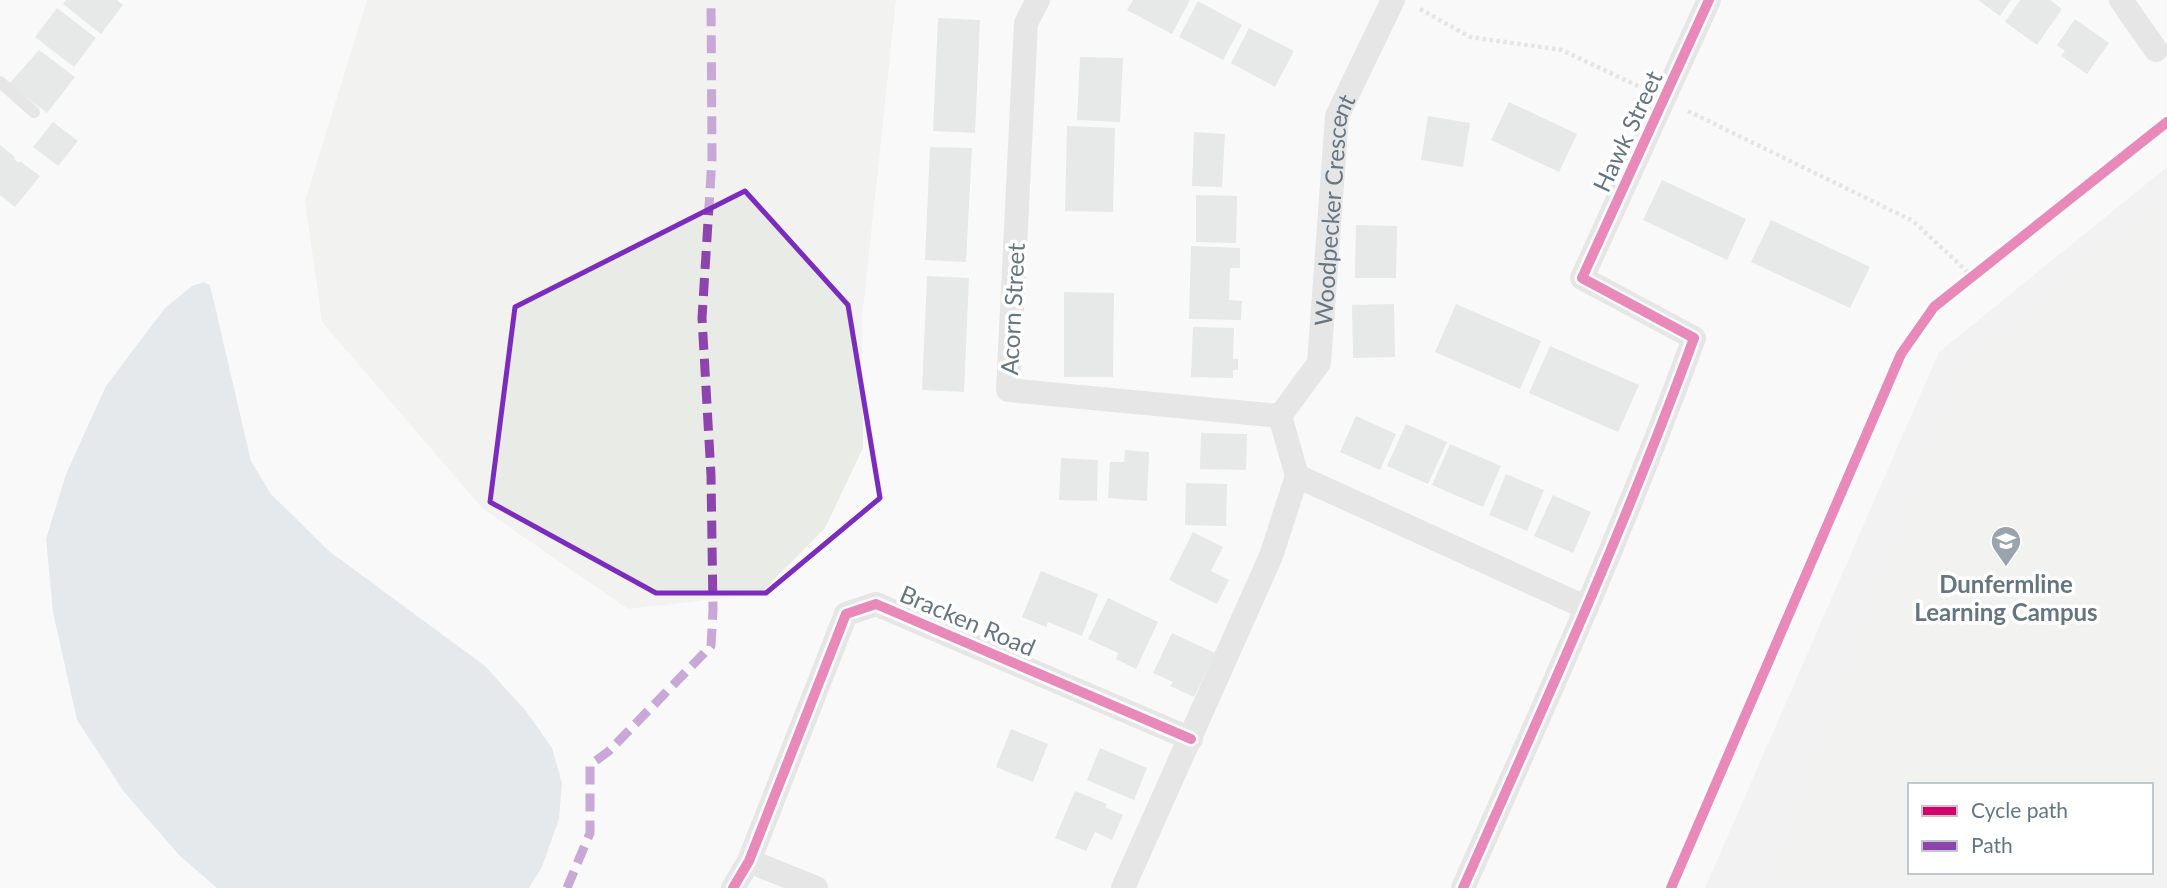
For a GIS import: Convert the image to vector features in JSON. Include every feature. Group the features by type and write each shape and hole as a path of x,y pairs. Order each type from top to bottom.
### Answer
{"street":[{"name":"Acorn Street","path":"1038,0 1026,23 1008,390 1280,416"},
{"name":"Hawk Street","path":"1587,608 1694,338 1582,278 1709,0"},
{"path":"2121,0 2156,50"},
{"name":"Woodpecker Crescent","path":"1280,416 1319,363 1337,116 1404,3"},
{"path":"1123,888 1271,556 1297,476 1280,416"},
{"path":"1297,476 1587,608 1464,888"},
{"name":"Bracken Road","path":"733,888 749,861 846,614 876,604 1191,739"},
{"path":"749,861 816,888"}],"lane":[{"path":"0,82 34,112"}],"path":[{"path":"1404,3 1470,37 1562,50 1913,221 1973,276"},
{"path":"1963,284 1984,268"}],"highlighted area":[{"path":"745,191 848,305 880,498 766,593 656,593 490,502 515,307"}],"shaded area":[{"path":"367,0 896,0 862,320 863,448 825,528 760,594 628,609 483,509 322,322 305,201"},
{"name":"Dunfermline Learning Campus","path":"2167,167 2167,888 1705,888 1939,352"},
{"name":"Dunfermline Learning Campus","path":"2167,196 2167,855 2145,888 1769,888 1962,369"},
{"path":"204,282 210,285 251,461 271,494 329,551 485,666 526,711 552,748 562,783 559,819 542,867 529,888 217,888 180,856 124,792 77,720 53,612 46,539 66,474 106,386 165,308 192,286"}],"building":[{"path":"66,0 117,0 123,5 101,34 63,4"},
{"path":"1133,0 1190,0 1172,34 1127,10"},
{"path":"1978,0 2011,0 2000,16"},
{"path":"2020,0 2050,0 2062,9 2037,45 2005,22"},
{"path":"1198,1 1242,25 1223,60 1179,37"},
{"path":"57,8 96,38 74,67 35,37"},
{"path":"938,18 980,20 975,133 933,131"},
{"path":"2075,19 2109,43 2087,74 2061,56 2065,51 2057,45"},
{"path":"1249,28 1294,51 1275,87 1231,63"},
{"path":"39,50 75,77 47,113 9,84"},
{"path":"1080,57 1123,58 1120,122 1077,120"},
{"path":"1509,102 1577,134 1559,172 1491,140"},
{"path":"1428,116 1470,123 1463,167 1421,160"},
{"path":"53,122 78,141 58,166 33,147"},
{"path":"1067,126 1115,128 1113,212 1065,211"},
{"path":"1194,132 1225,134 1222,187 1192,186"},
{"path":"0,145 19,163 20,161 40,176 15,207 0,195"},
{"path":"930,147 972,148 966,262 925,260"},
{"path":"1662,180 1746,219 1727,260 1643,220"},
{"path":"1196,195 1237,196 1236,243 1196,242"},
{"path":"1771,220 1870,267 1850,308 1751,262"},
{"path":"1356,225 1397,226 1396,278 1355,278"},
{"path":"1191,246 1240,248 1240,268 1230,268 1229,300 1242,301 1241,320 1189,319"},
{"path":"927,276 969,278 964,392 922,390"},
{"path":"1064,292 1114,293 1113,377 1064,377"},
{"path":"1394,304 1395,357 1353,358 1352,305"},
{"path":"1456,304 1541,341 1520,389 1435,352"},
{"path":"1193,327 1234,328 1233,359 1238,359 1238,370 1233,370 1233,378 1191,377"},
{"path":"1550,346 1639,385 1618,432 1529,393"},
{"path":"1356,416 1396,434 1380,470 1340,452"},
{"path":"1406,424 1447,442 1428,484 1387,466"},
{"path":"1201,433 1247,434 1246,470 1200,469"},
{"path":"1450,444 1501,466 1483,507 1432,485"},
{"path":"1125,450 1149,452 1147,501 1108,498 1110,462 1124,462"},
{"path":"1061,458 1098,460 1097,501 1059,500"},
{"path":"1506,474 1544,490 1527,531 1489,515"},
{"path":"1186,483 1227,484 1226,526 1185,525"},
{"path":"1553,495 1591,512 1573,553 1534,536"},
{"path":"1193,532 1223,547 1211,571 1229,580 1217,604 1169,580"},
{"path":"1041,571 1098,594 1082,636 1048,622 1046,627 1022,617"},
{"path":"1108,598 1158,622 1136,669 1116,659 1118,653 1088,639"},
{"path":"1172,633 1215,653 1194,697 1170,686 1173,682 1153,673"},
{"path":"1011,729 1048,744 1033,782 996,767"},
{"path":"1100,748 1147,768 1134,800 1087,780"},
{"path":"1075,791 1107,804 1105,807 1123,815 1112,840 1095,832 1086,851 1055,838"}],"marked path":[{"path":"567,888 590,833 590,765 609,751 711,646 711,475 702,318 712,158 711,0"}],"cycle path":[{"path":"1463,888 1612,546 1694,338 1582,278 1709,0"},
{"path":"1671,888 1901,354 1934,307 2167,122"},
{"path":"733,888 749,861 846,614 876,604 1191,739"}],"place":[{"name":"Dunfermline Learning Campus","path":"2006,568"}]}
